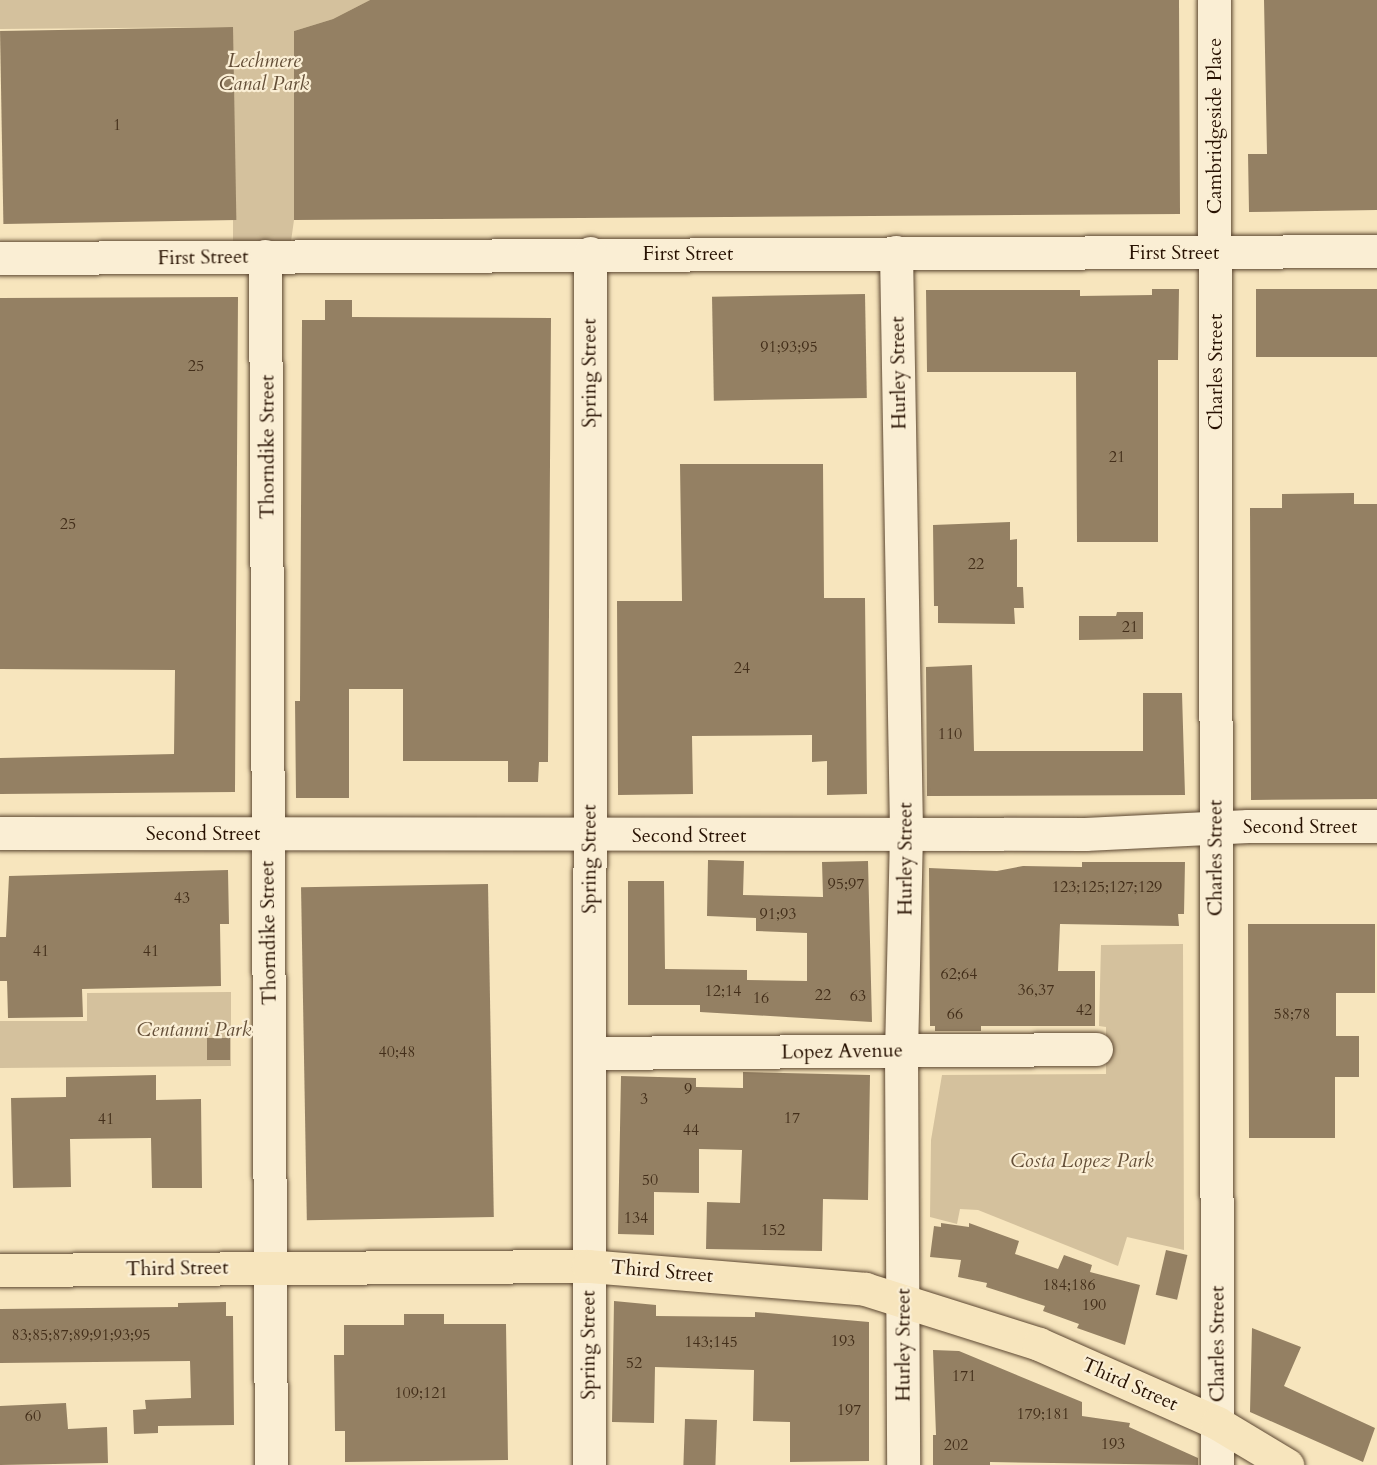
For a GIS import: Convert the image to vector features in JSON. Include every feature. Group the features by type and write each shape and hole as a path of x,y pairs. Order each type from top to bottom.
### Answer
{"main road":[{"name":"Third Street","path":"0,1270 588,1266 865,1289 1039,1344 1217,1423 1287,1465"}],"street":[{"name":"Cambridgeside Place","path":"1214,0 1214,251"},
{"name":"Charles Street","path":"1214,251 1217,1465"},
{"name":"First Street","path":"0,258 590,253 1377,251"},
{"name":"Hurley Street","path":"896,252 906,833 901,1050 903,1465"},
{"name":"Spring Street","path":"589,1465 590,253"},
{"name":"Thorndike Street","path":"265,256 271,1465"},
{"name":"Second Street","path":"0,833 589,836 1085,834 1215,827 1377,826"},
{"name":"Lopez Avenue","path":"589,1053 1096,1049"}],"green space":[{"name":"Lechmere Canal Park","path":"0,0 370,0 333,19 294,31 294,220 289,256 233,257 233,27 0,29"},
{"name":"Costa Lopez Park","path":"1183,944 1184,1250 1127,1237 1118,1266 978,1210 960,1209 957,1224 930,1217 931,1140 942,1075 1106,1074 1106,1027 1099,1026 1101,945"},
{"name":"Centanni Park","path":"231,992 231,1066 0,1068 0,1021 87,1021 87,993"}],"building":[{"path":"370,0 1179,0 1180,214 294,220 294,31 333,19"},
{"path":"1264,0 1377,0 1377,210 1249,212 1248,154 1267,154"},
{"path":"233,27 236,220 3,224 0,31"},
{"path":"1152,289 1179,289 1178,360 1158,360 1158,542 1077,542 1076,372 927,372 926,290 1080,290 1080,296 1152,295"},
{"path":"1256,289 1377,289 1377,357 1256,357"},
{"path":"865,294 867,398 714,401 712,297"},
{"path":"238,297 235,792 0,794 0,758 174,754 175,670 0,669 0,298"},
{"path":"325,300 352,300 352,317 551,318 548,762 539,762 538,782 508,782 508,761 403,761 403,689 349,689 349,798 296,798 295,701 300,701 302,320 325,320"},
{"path":"680,464 823,464 824,598 865,598 867,794 827,795 827,761 812,762 812,735 692,736 693,794 618,795 617,601 682,601"},
{"path":"1354,493 1354,504 1377,504 1377,799 1251,800 1250,508 1282,508 1282,494"},
{"path":"1010,522 1010,540 1017,539 1017,587 1023,587 1024,608 1014,608 1015,624 938,623 938,606 934,606 933,525"},
{"path":"1117,612 1143,612 1143,639 1079,640 1079,616 1116,616"},
{"path":"972,665 974,751 1143,751 1143,693 1182,693 1185,795 927,796 926,667"},
{"path":"708,860 744,861 743,895 823,897 822,862 868,861 872,1022 700,1012 700,1005 628,1005 628,881 664,881 665,969 747,970 747,980 807,981 807,933 756,931 756,918 707,916"},
{"path":"1082,862 1185,862 1184,914 1178,914 1179,926 1060,924 1058,971 1095,971 1095,1026 981,1026 981,1031 935,1031 935,1026 930,1026 929,868 997,871 1023,866 1082,867"},
{"path":"228,870 229,924 220,924 221,986 82,989 83,1017 8,1018 7,981 0,981 0,937 6,937 9,876"},
{"path":"488,884 494,1217 307,1220 301,887"},
{"path":"1248,924 1375,924 1375,993 1336,993 1336,1036 1359,1036 1359,1077 1335,1077 1335,1138 1249,1138"},
{"path":"207,1038 230,1038 230,1060 207,1060"},
{"path":"743,1072 870,1075 868,1200 823,1199 822,1251 706,1249 707,1202 740,1203 742,1150 699,1149 699,1193 654,1192 654,1235 618,1234 621,1076 696,1078 696,1087 743,1088"},
{"path":"156,1075 156,1100 201,1099 202,1188 152,1188 151,1138 70,1139 71,1187 13,1188 11,1098 66,1097 66,1077"},
{"path":"941,1223 969,1227 969,1223 1019,1241 1015,1254 1058,1269 1064,1255 1092,1265 1090,1272 1140,1285 1125,1345 1077,1328 1079,1324 1043,1311 1045,1306 986,1287 987,1283 958,1277 961,1260 930,1257 934,1226 941,1227"},
{"path":"1166,1250 1187,1255 1177,1300 1156,1295"},
{"path":"614,1301 656,1305 656,1316 755,1317 755,1312 869,1322 869,1461 790,1462 790,1422 753,1421 754,1370 655,1367 654,1423 612,1422"},
{"path":"226,1302 226,1316 233,1316 234,1425 158,1426 158,1433 134,1434 133,1410 146,1409 145,1400 191,1398 190,1361 0,1363 0,1309 178,1307 178,1303"},
{"path":"404,1314 444,1314 444,1324 506,1324 508,1460 345,1462 345,1431 335,1431 334,1355 344,1355 344,1325 404,1325"},
{"path":"1252,1328 1301,1347 1284,1386 1375,1428 1363,1462 1250,1412"},
{"path":"933,1350 959,1351 1082,1402 1082,1416 1130,1423 1129,1427 1198,1458 1198,1465 990,1462 990,1465 933,1465 933,1435 936,1435"},
{"path":"66,1403 68,1429 107,1427 108,1463 0,1465 0,1406"},
{"path":"685,1419 717,1420 715,1465 683,1465"}]}
